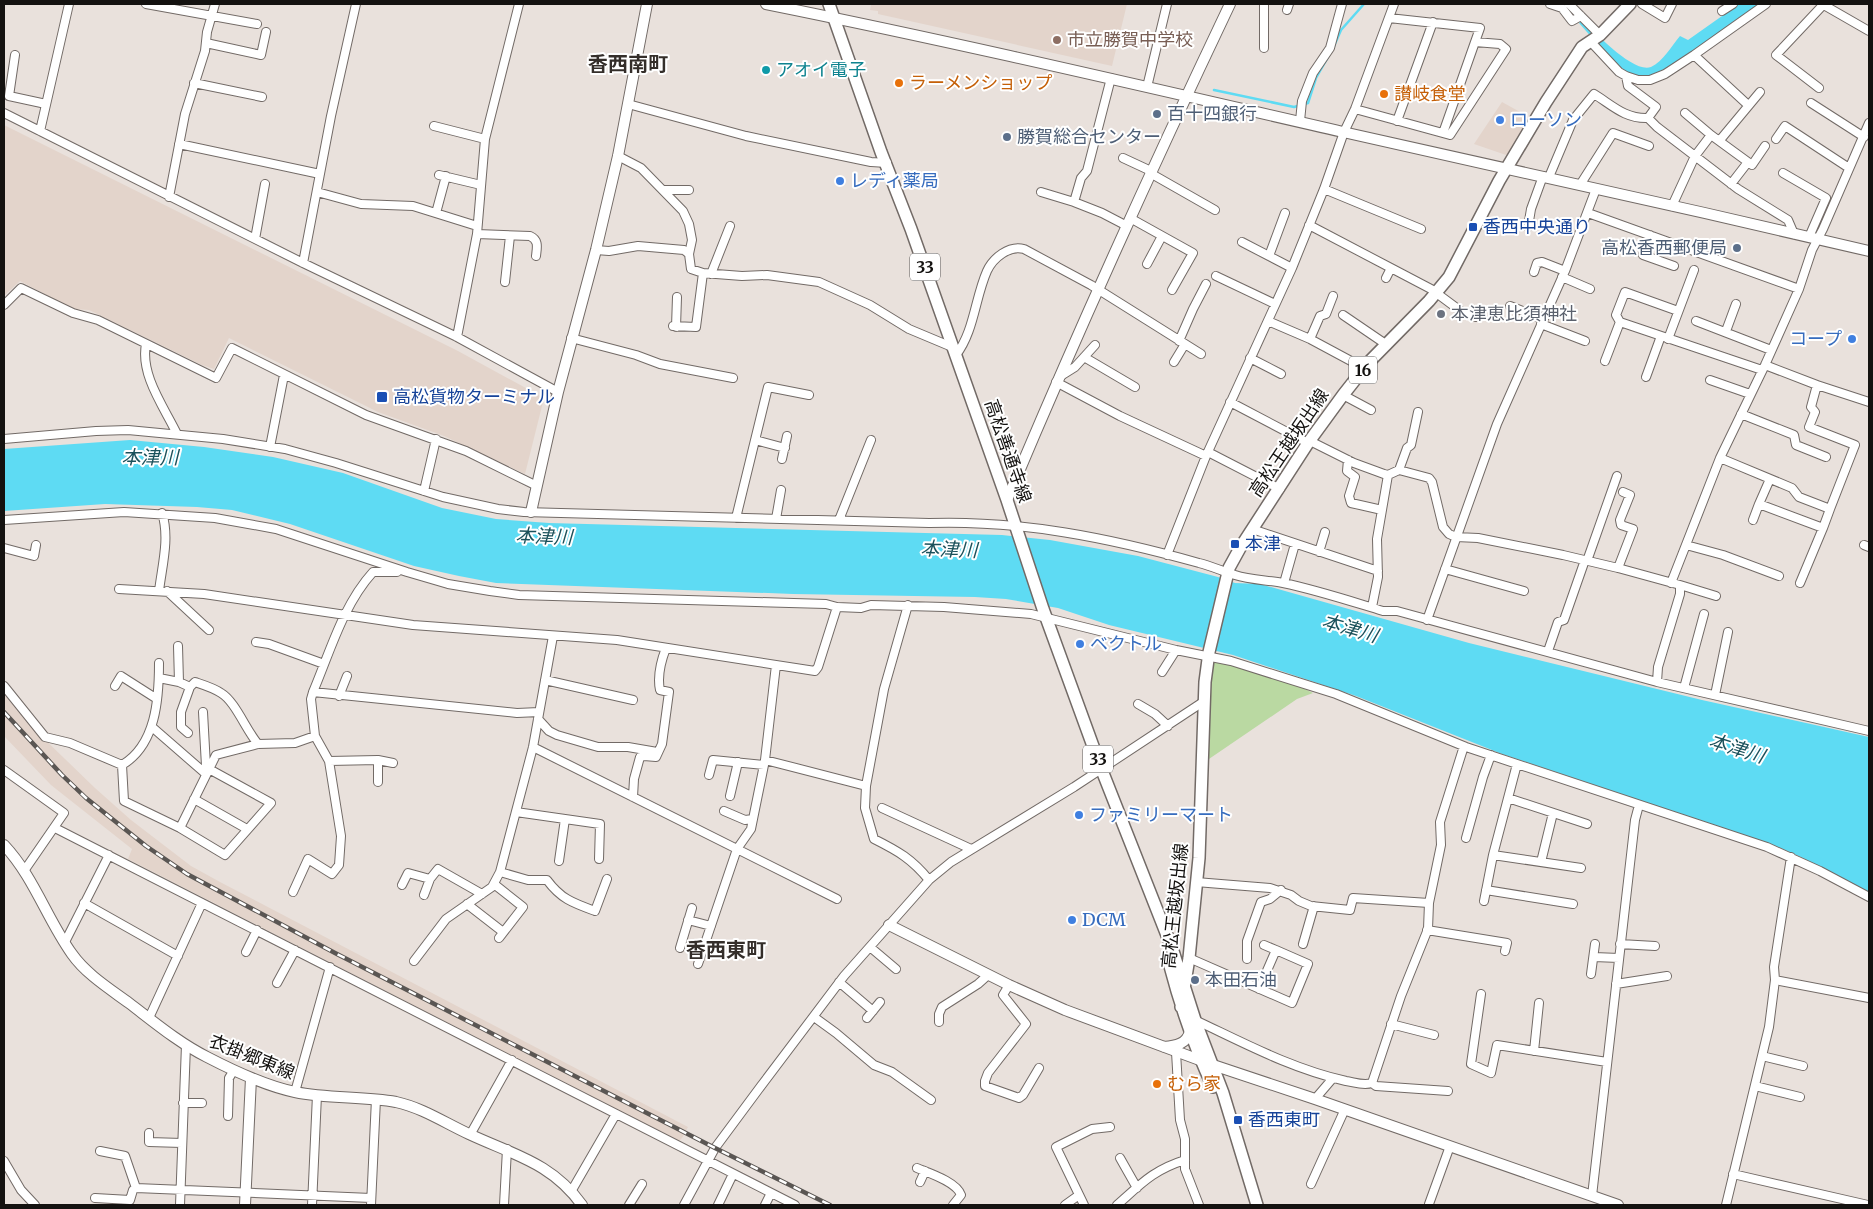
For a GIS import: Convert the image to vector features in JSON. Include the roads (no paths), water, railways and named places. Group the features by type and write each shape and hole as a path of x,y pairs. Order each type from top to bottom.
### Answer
{"main road":[{"name":"高松善通寺線","path":"829,4 1007,500 1015,529 1044,612 1184,987 1193,1025 1196,1056 1217,1095 1252,1205"},
{"name":"高松王越坂出線","path":"1184,987 1200,839 1203,702 1209,654 1227,575 1232,562 1309,442 1343,395 1364,368 1449,277 1499,181 1582,47 1620,17 1630,4"},
{"path":"1172,955 1190,945"},
{"name":"高松善通寺線","path":"1172,955 1181,1007 1202,1038 1213,1065 1257,1205"},
{"path":"1172,955 1188,958"},
{"name":"高松善通寺線","path":"1181,1007 1184,987"}],"street":[{"path":"40,131 69,4"},
{"path":"146,4 257,24"},
{"path":"169,197 185,114 206,43 215,4"},
{"path":"303,264 331,116 356,4"},
{"path":"457,337 477,230 486,139 519,4"},
{"path":"531,512 571,338 596,250 618,156 647,4"},
{"path":"766,4 834,17 1111,78 1869,251"},
{"path":"1147,87 1168,4"},
{"path":"1007,500 1128,222 1230,4"},
{"path":"1264,4 1264,48"},
{"path":"1300,121 1302,105 1313,73 1330,48 1342,4"},
{"path":"1167,555 1207,454 1292,268 1394,4"},
{"path":"1550,4 1568,5 1619,72 1638,80 1650,80 1665,74 1766,4"},
{"path":"1642,4 1665,18 1672,4"},
{"path":"1722,11 1733,4"},
{"path":"1819,88 1776,55 1822,4 1869,31"},
{"path":"1389,18 1480,28 1442,133"},
{"path":"1398,121 1433,22"},
{"path":"206,43 261,55 266,32"},
{"path":"1355,109 1450,134 1506,49 1500,44 1475,42"},
{"path":"16,55 9,96 46,104"},
{"path":"1694,55 1748,106"},
{"path":"1626,76 1628,86 1656,107 1648,118"},
{"path":"1074,202 1081,178 1087,171 1111,78"},
{"path":"194,83 262,97"},
{"path":"1720,140 1760,92"},
{"path":"1528,227 1531,210 1546,176 1574,120 1594,94 1628,116 1648,118 1731,184 1788,220 1794,234"},
{"path":"1811,103 1864,137"},
{"path":"628,104 746,136 871,162 887,163"},
{"path":"1685,113 1752,165 1765,146"},
{"path":"4,114 303,264 457,337 558,392"},
{"path":"1814,238 1864,137 1869,123"},
{"path":"434,126 486,139"},
{"path":"1776,139 1785,126 1849,168"},
{"path":"1580,185 1614,133 1649,146"},
{"path":"1672,206 1695,156 1712,135"},
{"path":"179,144 320,174"},
{"path":"618,156 641,168 683,211 689,224 692,240 690,254 691,269 707,273 742,276 767,275 819,282 870,305 909,329 954,351 966,338 987,270 1001,254 1017,247 1024,249 1098,290 1201,354"},
{"path":"1123,158 1151,172 1215,210"},
{"path":"1731,184 1748,162"},
{"path":"1671,584 1720,458 1799,288 1812,250 1826,198 1783,173"},
{"path":"436,213 442,175 481,185"},
{"path":"255,239 265,184"},
{"path":"1324,189 1421,229"},
{"path":"1427,620 1497,424 1563,274 1596,189"},
{"path":"663,190 689,190"},
{"path":"317,192 361,204 413,206 436,213 477,230 510,236 530,236 537,242 536,256"},
{"path":"1041,192 1128,222 1162,236 1193,253 1172,290"},
{"path":"1269,256 1286,213"},
{"path":"1588,213 1799,288"},
{"path":"1309,225 1392,268 1436,293 1462,312 1476,317"},
{"path":"678,297 675,326 696,327 707,273 730,226"},
{"path":"1650,235 1643,255 1674,266"},
{"path":"505,282 510,236"},
{"path":"1147,264 1162,236"},
{"path":"1242,242 1292,268"},
{"path":"596,250 609,251 638,246 684,250 690,254"},
{"path":"1534,272 1537,263 1542,262 1590,289"},
{"path":"1386,278 1392,268"},
{"path":"1646,377 1678,311 1694,270"},
{"path":"1227,272 1220,278 1248,297 1275,304"},
{"path":"1174,362 1193,309 1206,284"},
{"path":"4,305 21,288 73,313 98,320 216,378 232,348 366,415 466,450 537,486"},
{"path":"1678,311 1625,292 1616,315 1620,322 1869,402"},
{"path":"1310,339 1320,316 1326,314 1332,296"},
{"path":"1726,331 1736,304"},
{"path":"1510,306 1585,341"},
{"path":"1343,315 1387,345"},
{"path":"1268,320 1310,339 1364,368"},
{"path":"1696,321 1771,350"},
{"path":"1605,361 1620,322"},
{"path":"571,338 636,355 660,364 733,378"},
{"path":"146,344 144,354 148,375 177,434"},
{"path":"1058,380 1075,367 1095,345"},
{"path":"1084,357 1135,387"},
{"path":"1250,358 1281,374"},
{"path":"270,447 284,374"},
{"path":"1058,380 1120,416 1280,488"},
{"path":"1710,380 1750,394"},
{"path":"1800,583 1855,445 1810,427 1815,412 1811,407 1817,385"},
{"path":"736,518 768,387 809,395"},
{"path":"1343,395 1371,410"},
{"path":"1230,402 1348,460 1388,475 1399,470 1429,478 1432,482 1443,527 1449,534 1456,537 1478,538 1586,560 1716,596"},
{"path":"1399,470 1407,448 1411,445 1418,412"},
{"path":"1741,414 1794,435 1796,446 1826,457"},
{"path":"4,439 128,430 177,434 286,449 443,497 498,509 531,512 839,520 1015,529 1082,535 1198,563 1227,575 1284,583 1382,611 1397,611 1656,682 1869,731"},
{"path":"782,459 787,436"},
{"path":"424,491 436,439"},
{"path":"755,440 785,448"},
{"path":"839,520 871,440"},
{"path":"1720,458 1792,488 1799,497 1830,509"},
{"path":"1348,460 1347,471 1355,477 1349,496 1351,503 1382,510"},
{"path":"1372,607 1378,571 1377,539 1388,475"},
{"path":"1548,652 1558,622 1564,620 1617,476"},
{"path":"1753,520 1770,479"},
{"path":"776,519 780,490"},
{"path":"1618,568 1632,529 1621,524 1620,520 1630,495 1623,492"},
{"path":"1759,504 1823,528"},
{"path":"4,520 124,512 162,513 214,518 276,530 448,584 519,594 826,604 837,607 861,608 871,605 908,605 1044,612 1176,650 1209,654 1336,694 1464,746 1767,847 1791,857 1869,897"},
{"path":"162,513 166,524 163,591"},
{"path":"4,525 13,519"},
{"path":"1252,529 1378,571"},
{"path":"1319,552 1325,532"},
{"path":"1284,583 1295,544"},
{"path":"4,548 34,556 36,545"},
{"path":"1686,545 1723,555 1779,576"},
{"path":"1445,569 1524,591"},
{"path":"293,892 308,858 332,874 339,865 341,836 329,761 315,736 311,699 313,692 345,615 362,584 373,572 407,572"},
{"path":"1656,682 1658,667 1680,594 1680,585"},
{"path":"119,589 204,594 413,625 617,640 815,671 837,607"},
{"path":"163,591 209,630"},
{"path":"908,605 884,689 866,786 865,808 874,839 898,851 914,862 929,880"},
{"path":"1684,688 1704,614"},
{"path":"1715,695 1728,632"},
{"path":"414,961 446,919 492,887 500,872 533,747 552,636"},
{"path":"256,642 269,644 324,664"},
{"path":"178,646 179,682"},
{"path":"633,798 634,779 640,757 656,757 662,744 670,697 669,692 660,690 658,682 662,658 666,648"},
{"path":"1162,672 1176,650"},
{"path":"122,765 130,760 138,751 152,727 159,678 158,664"},
{"path":"698,964 737,849 751,828 764,763 776,665"},
{"path":"115,686 121,676 157,699"},
{"path":"339,696 347,676"},
{"path":"159,678 179,682 194,681 222,693 258,744"},
{"path":"544,680 634,700"},
{"path":"188,733 181,727 181,712 194,681"},
{"path":"4,686 45,737 70,743 122,765"},
{"path":"313,692 539,716"},
{"path":"684,1205 707,1161 760,1086 839,982 929,880 971,849 1074,787 1203,702"},
{"path":"1138,704 1156,714 1168,726"},
{"path":"204,712 207,772"},
{"path":"539,716 548,731 557,736 598,747 628,747 657,752"},
{"path":"122,765 124,801 180,828 224,854 271,803 207,772 152,727"},
{"path":"180,828 216,755 258,744 295,744 315,736"},
{"path":"1372,1083 1391,1024 1427,930 1429,902 1441,845 1440,822 1464,746"},
{"path":"533,747 837,899"},
{"path":"1466,838 1491,755"},
{"path":"329,761 378,760 393,763"},
{"path":"378,760 378,782"},
{"path":"709,774 713,760 764,763 866,786"},
{"path":"730,796 738,762"},
{"path":"1484,901 1493,855 1517,764"},
{"path":"4,770 64,813 24,871"},
{"path":"1508,798 1587,824"},
{"path":"194,799 247,829"},
{"path":"1592,1196 1620,944 1635,820 1639,805"},
{"path":"882,808 971,849"},
{"path":"724,811 745,820 753,819"},
{"path":"516,812 600,824 599,859"},
{"path":"1541,862 1553,813"},
{"path":"890,823 895,814"},
{"path":"559,861 565,819"},
{"path":"55,828 795,1205"},
{"path":"924,838 928,830"},
{"name":"衣掛郷東線","path":"4,845 24,871 73,956 86,970 186,1045 251,1078 279,1088 316,1095 397,1102 420,1109 470,1135 544,1168 572,1190 582,1205"},
{"path":"64,942 109,855"},
{"path":"1493,855 1580,868"},
{"path":"1726,1205 1769,1027 1775,980 1774,967 1791,857"},
{"path":"424,894 430,879 438,869 482,894"},
{"path":"500,872 528,880 547,880 556,893 572,903 595,911 607,879"},
{"path":"402,885 408,873 430,879"},
{"path":"1196,882 1281,890 1299,901 1314,906 1350,910 1353,898 1429,902"},
{"path":"467,904 501,935 523,907 494,884"},
{"path":"1247,959 1247,941 1261,902 1270,899 1281,890"},
{"path":"1486,890 1573,904"},
{"path":"84,903 178,956"},
{"path":"149,1018 202,903"},
{"path":"1303,944 1314,906"},
{"path":"680,948 692,908"},
{"path":"688,920 711,926"},
{"path":"889,925 988,975 1065,1010 1176,1052 1196,1056 1213,1065 1618,1205"},
{"path":"246,952 256,930"},
{"path":"1427,930 1507,943 1505,951"},
{"path":"1591,974 1595,944"},
{"path":"1620,944 1655,946"},
{"path":"1188,958 1295,1005 1309,961 1264,945"},
{"path":"870,947 896,969"},
{"path":"278,983 295,950"},
{"path":"1259,990 1276,950"},
{"path":"1594,957 1619,958"},
{"path":"295,1092 330,967"},
{"path":"939,1022 939,1014 942,1007 978,984 988,975"},
{"path":"1616,984 1667,976"},
{"path":"1775,980 1869,998"},
{"path":"839,982 870,1014 880,1002"},
{"path":"1009,985 1003,995 1026,1024 988,1073 985,1086 1018,1098 1023,1095 1039,1068"},
{"path":"1481,994 1471,1064 1491,1073 1496,1045 1607,1062"},
{"path":"1534,1051 1539,1003"},
{"path":"814,1017 874,1064 892,1072 931,1100"},
{"path":"1391,1024 1434,1035"},
{"path":"1163,1047 1180,1044 1188,1037 1193,1025 1288,1063 1333,1078 1366,1085 1372,1083 1376,1086 1448,1091"},
{"path":"1196,1056 1203,1048 1202,1038"},
{"path":"180,1205 186,1045"},
{"path":"1176,1052 1180,1120 1185,1139 1184,1169 1199,1205"},
{"path":"1762,1056 1803,1066"},
{"path":"470,1135 512,1060"},
{"path":"228,1116 229,1078 234,1070"},
{"path":"245,1205 251,1078"},
{"path":"1314,1099 1333,1078"},
{"path":"1755,1086 1800,1097"},
{"path":"312,1205 316,1095"},
{"path":"136,1188 312,1196 371,1202 376,1099"},
{"path":"184,1103 202,1103"},
{"path":"1311,1184 1344,1109"},
{"path":"572,1190 616,1114"},
{"path":"1084,1205 1056,1147 1092,1130 1110,1128"},
{"path":"149,1133 149,1142 182,1143"},
{"path":"1429,1204 1450,1146"},
{"path":"504,1205 506,1150"},
{"path":"100,1151 125,1156 136,1188"},
{"path":"1120,1158 1136,1188"},
{"path":"1117,1205 1155,1172 1168,1165 1185,1160"},
{"path":"4,1161 21,1190 35,1205"},
{"path":"920,1182 921,1170 955,1186 962,1195 953,1205"},
{"path":"718,1205 733,1174"},
{"path":"1733,1174 1868,1205"},
{"path":"629,1205 642,1184"},
{"path":"95,1198 130,1200 133,1190 136,1188"},
{"path":"765,1205 771,1193"},
{"path":"1065,1205 1079,1194"}],"water":[{"path":"1739,4 1760,4 1666,69 1656,74 1640,77 1633,75 1620,66 1579,23 1583,20 1605,42 1625,58 1635,64 1651,67 1663,57 1680,36 1688,40"},
{"name":"本津川","path":"130,440 204,447 273,457 343,473 442,508 496,519 549,523 1002,535 1050,540 1138,556 1235,583 1260,584 1469,643 1702,700 1869,737 1869,893 1801,857 1771,844 1502,754 1356,696 1233,655 1109,625 1058,608 1006,599 975,597 793,594 496,583 414,566 290,524 232,510 105,504 4,511 4,449"}],"waterway":[{"path":"1334,46 1341,30 1364,4"},
{"path":"1214,90 1294,107 1308,103 1316,78 1328,57"}],"railway":[{"path":"4,712 86,798 146,846 187,874 335,953 830,1205"}],"place":[{"name":"市立勝賀中学校","path":"1057,40"},
{"name":"アオイ電子","path":"766,70"},
{"name":"ラーメンショップ","path":"899,83"},
{"name":"讃岐食堂","path":"1384,94"},
{"name":"百十四銀行","path":"1157,114"},
{"name":"ローソン","path":"1500,120"},
{"name":"勝賀総合センター","path":"1007,137"},
{"name":"レディ薬局","path":"840,181"},
{"name":"香西中央通り","path":"1473,227"},
{"name":"高松香西郵便局","path":"1737,248"},
{"name":"本津恵比須神社","path":"1441,314"},
{"name":"コープ","path":"1852,339"},
{"name":"高松貨物ターミナル","path":"382,397"},
{"name":"本津","path":"1235,544"},
{"name":"ベクトル","path":"1080,644"},
{"name":"ファミリーマート","path":"1079,815"},
{"name":"DCM","path":"1072,920"},
{"name":"本田石油","path":"1195,980"},
{"name":"むら家","path":"1157,1084"},
{"name":"香西東町","path":"1238,1120"}],"district":[{"name":"香西南町","path":"628,64"},
{"name":"香西東町","path":"726,950"}]}
